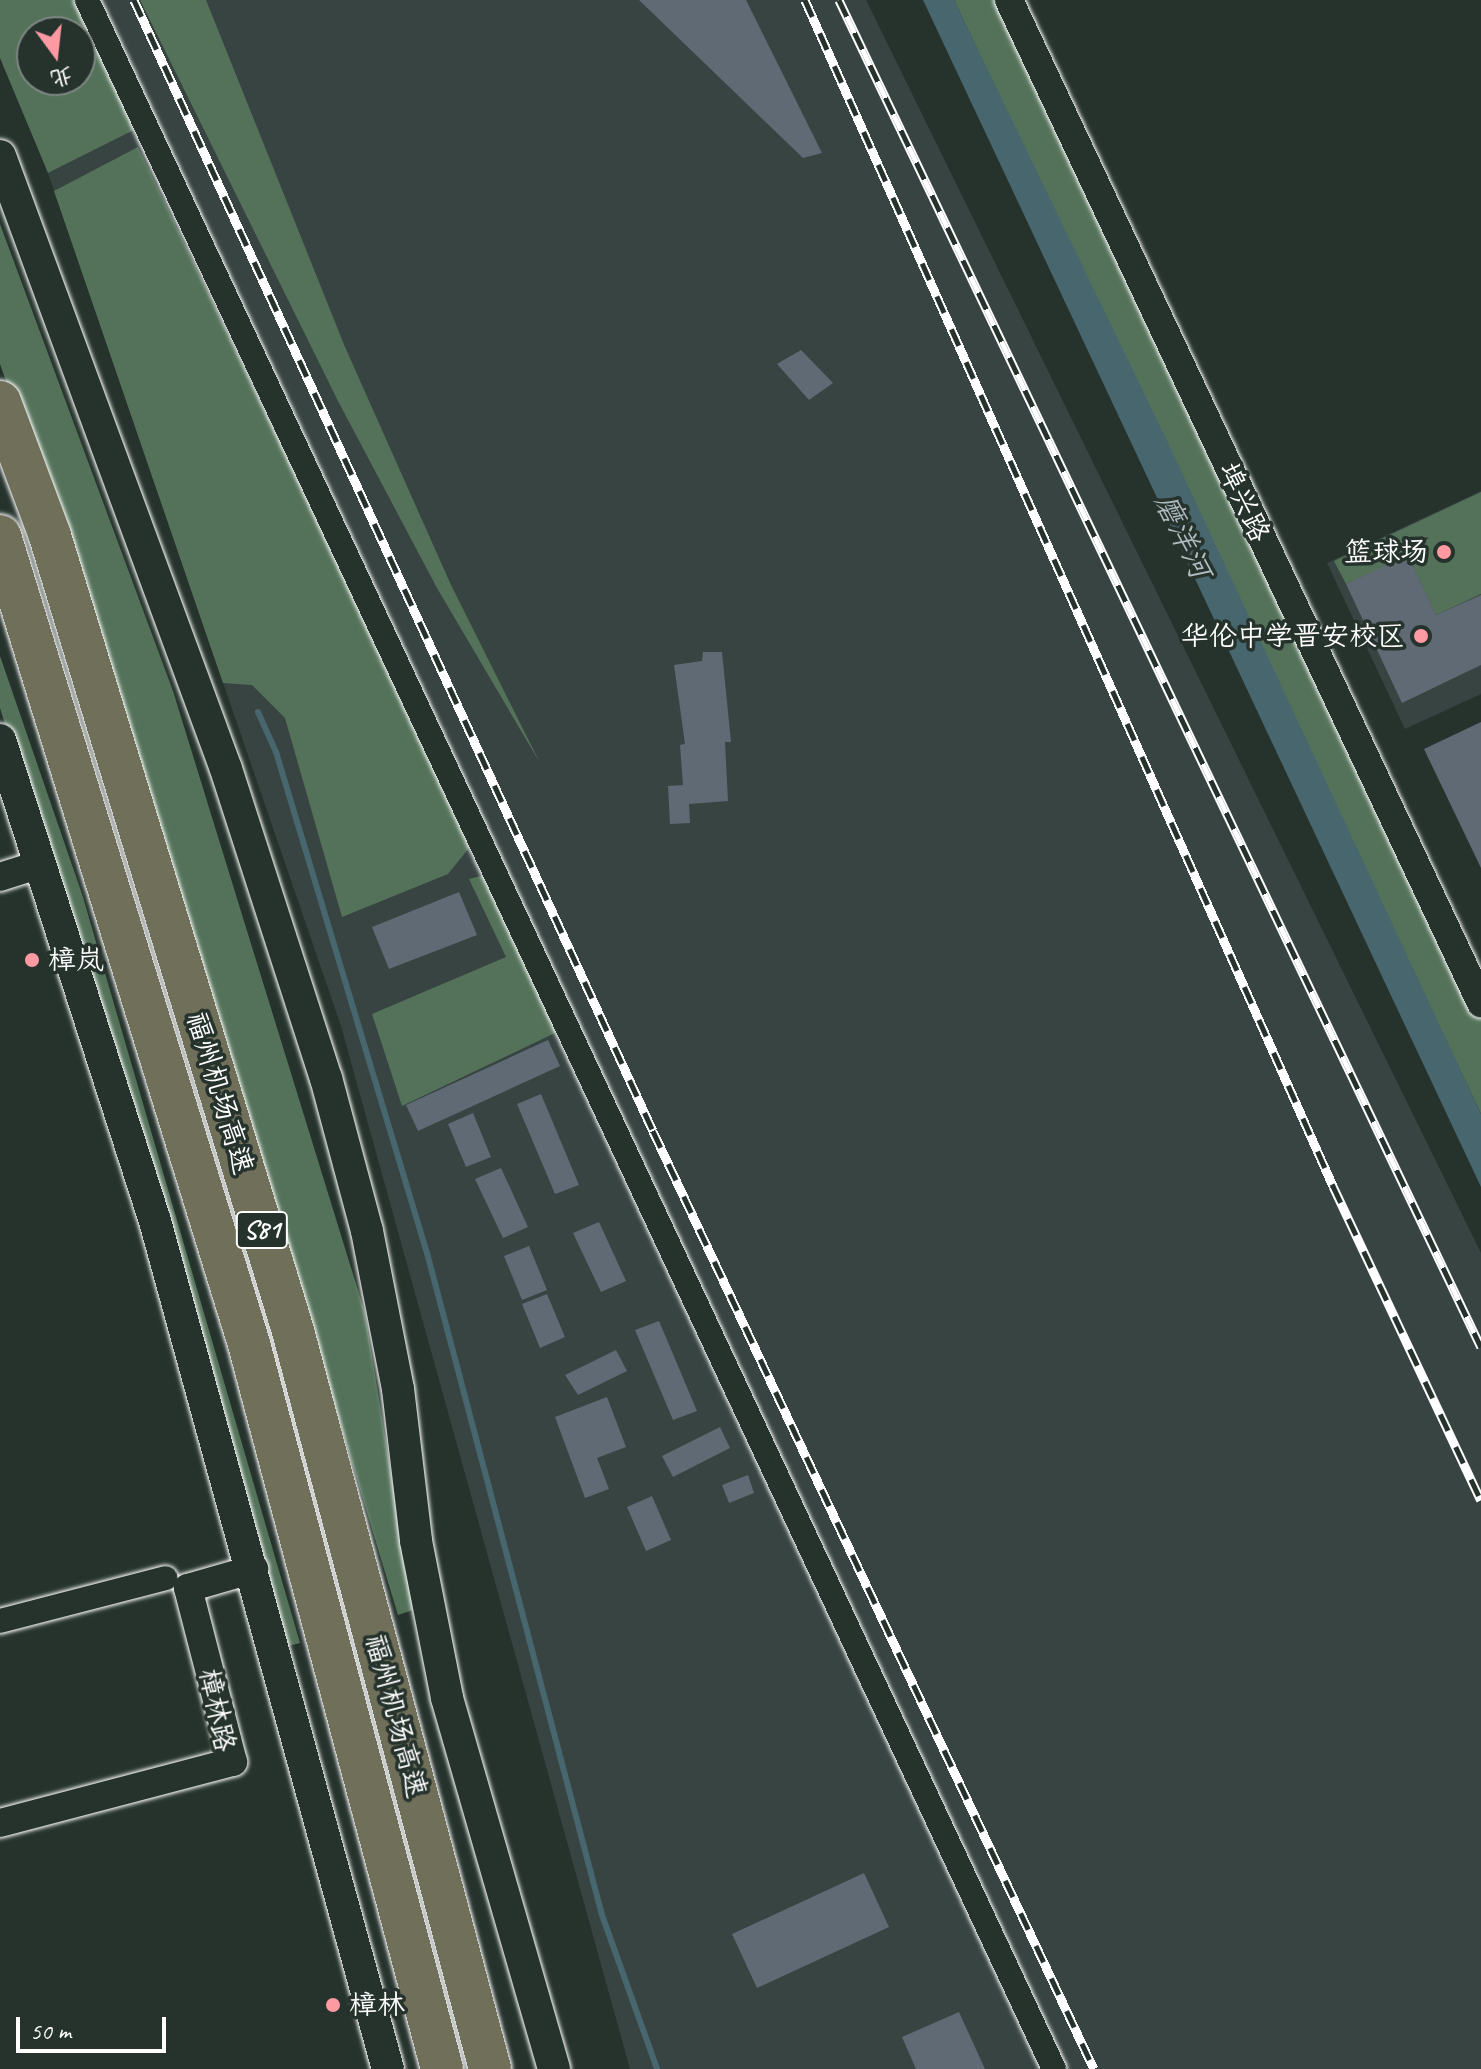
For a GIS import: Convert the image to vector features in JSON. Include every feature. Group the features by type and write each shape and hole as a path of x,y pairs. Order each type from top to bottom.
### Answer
{"highway":[{"name":"福州机场高速","path":"0,402 50,536 293,1331 490,2069"},
{"name":"福州机场高速","path":"0,536 249,1344 442,2069"}],"main road":[{"path":"0,156 226,769 326,1078 367,1231 390,1346 416,1541 447,1698 554,2069"},
{"path":"0,740 155,1221 254,1569 388,2069"}],"street":[{"path":"87,0 1054,2069"},
{"name":"埠兴路","path":"1009,0 1481,1003"},
{"path":"0,877 41,864"},
{"name":"樟林路","path":"0,1823 233,1762 188,1588 254,1569"},
{"path":"0,1621 166,1578"}],"shaded area":[{"path":"98,0 866,0 1481,1253 1481,2069 630,2069 341,1026 48,173 156,119"},
{"name":"华伦中学晋安校区","path":"1481,491 1481,694 1405,729 1327,563"}],"green space":[{"path":"0,0 98,0 156,119 48,173 0,58"},
{"path":"140,0 206,0 345,347 451,585 540,763 437,588 338,401"},
{"path":"954,0 1004,0 1481,1015 1481,1114"},
{"path":"138,147 467,831 469,848 448,874 342,917 285,718 252,685 223,683 54,191"},
{"path":"0,224 173,691 365,1313 413,1610 398,1615 142,766 0,364"},
{"path":"1481,492 1481,594 1436,615 1408,556 1346,584 1334,561"},
{"path":"0,656 82,894 300,1643 288,1646 0,708"},
{"path":"489,874 557,1032 402,1106 372,1014 506,957 469,879"}],"water":[{"name":"磨洋河","path":"923,0 954,0 1169,445 1481,1114 1481,1187"}],"building":[{"path":"639,0 746,0 822,153 803,158"},
{"path":"801,350 833,383 809,400 777,364"},
{"path":"1408,555 1436,615 1481,595 1481,665 1402,703 1346,584"},
{"path":"703,652 722,652 731,742 725,742 728,801 689,804 690,823 670,824 668,786 683,785 680,745 685,744 674,665 702,661"},
{"path":"1481,722 1481,868 1424,749"},
{"path":"459,892 477,935 389,969 372,927"},
{"path":"548,1040 560,1066 418,1131 406,1105"},
{"path":"541,1094 579,1185 555,1194 517,1104"},
{"path":"473,1113 491,1157 466,1167 448,1124"},
{"path":"501,1168 528,1227 503,1238 475,1179"},
{"path":"599,1222 626,1281 601,1292 573,1233"},
{"path":"529,1246 547,1290 522,1300 504,1256"},
{"path":"547,1294 565,1337 540,1348 522,1304"},
{"path":"659,1321 697,1411 673,1420 635,1330"},
{"path":"616,1350 627,1371 578,1395 565,1375"},
{"path":"607,1397 626,1447 597,1458 609,1489 585,1498 555,1417"},
{"path":"720,1427 730,1448 673,1477 662,1456"},
{"path":"748,1475 754,1493 729,1503 722,1485"},
{"path":"652,1496 671,1540 646,1551 627,1507"},
{"path":"864,1873 889,1927 757,1988 732,1934"},
{"path":"959,2012 985,2069 916,2069 902,2037"}],"waterway":[{"path":"258,712 276,752 427,1253 602,1915 657,2069"}],"railway":[{"path":"134,0 653,1131 1094,2069"},
{"path":"805,0 1333,1186 1481,1500"},
{"path":"839,0 1481,1347"}],"place":[{"name":"篮球场","path":"1444,552"},
{"name":"华伦中学晋安校区","path":"1421,636"},
{"name":"樟岚","path":"32,960"},
{"name":"樟林","path":"333,2005"}]}
